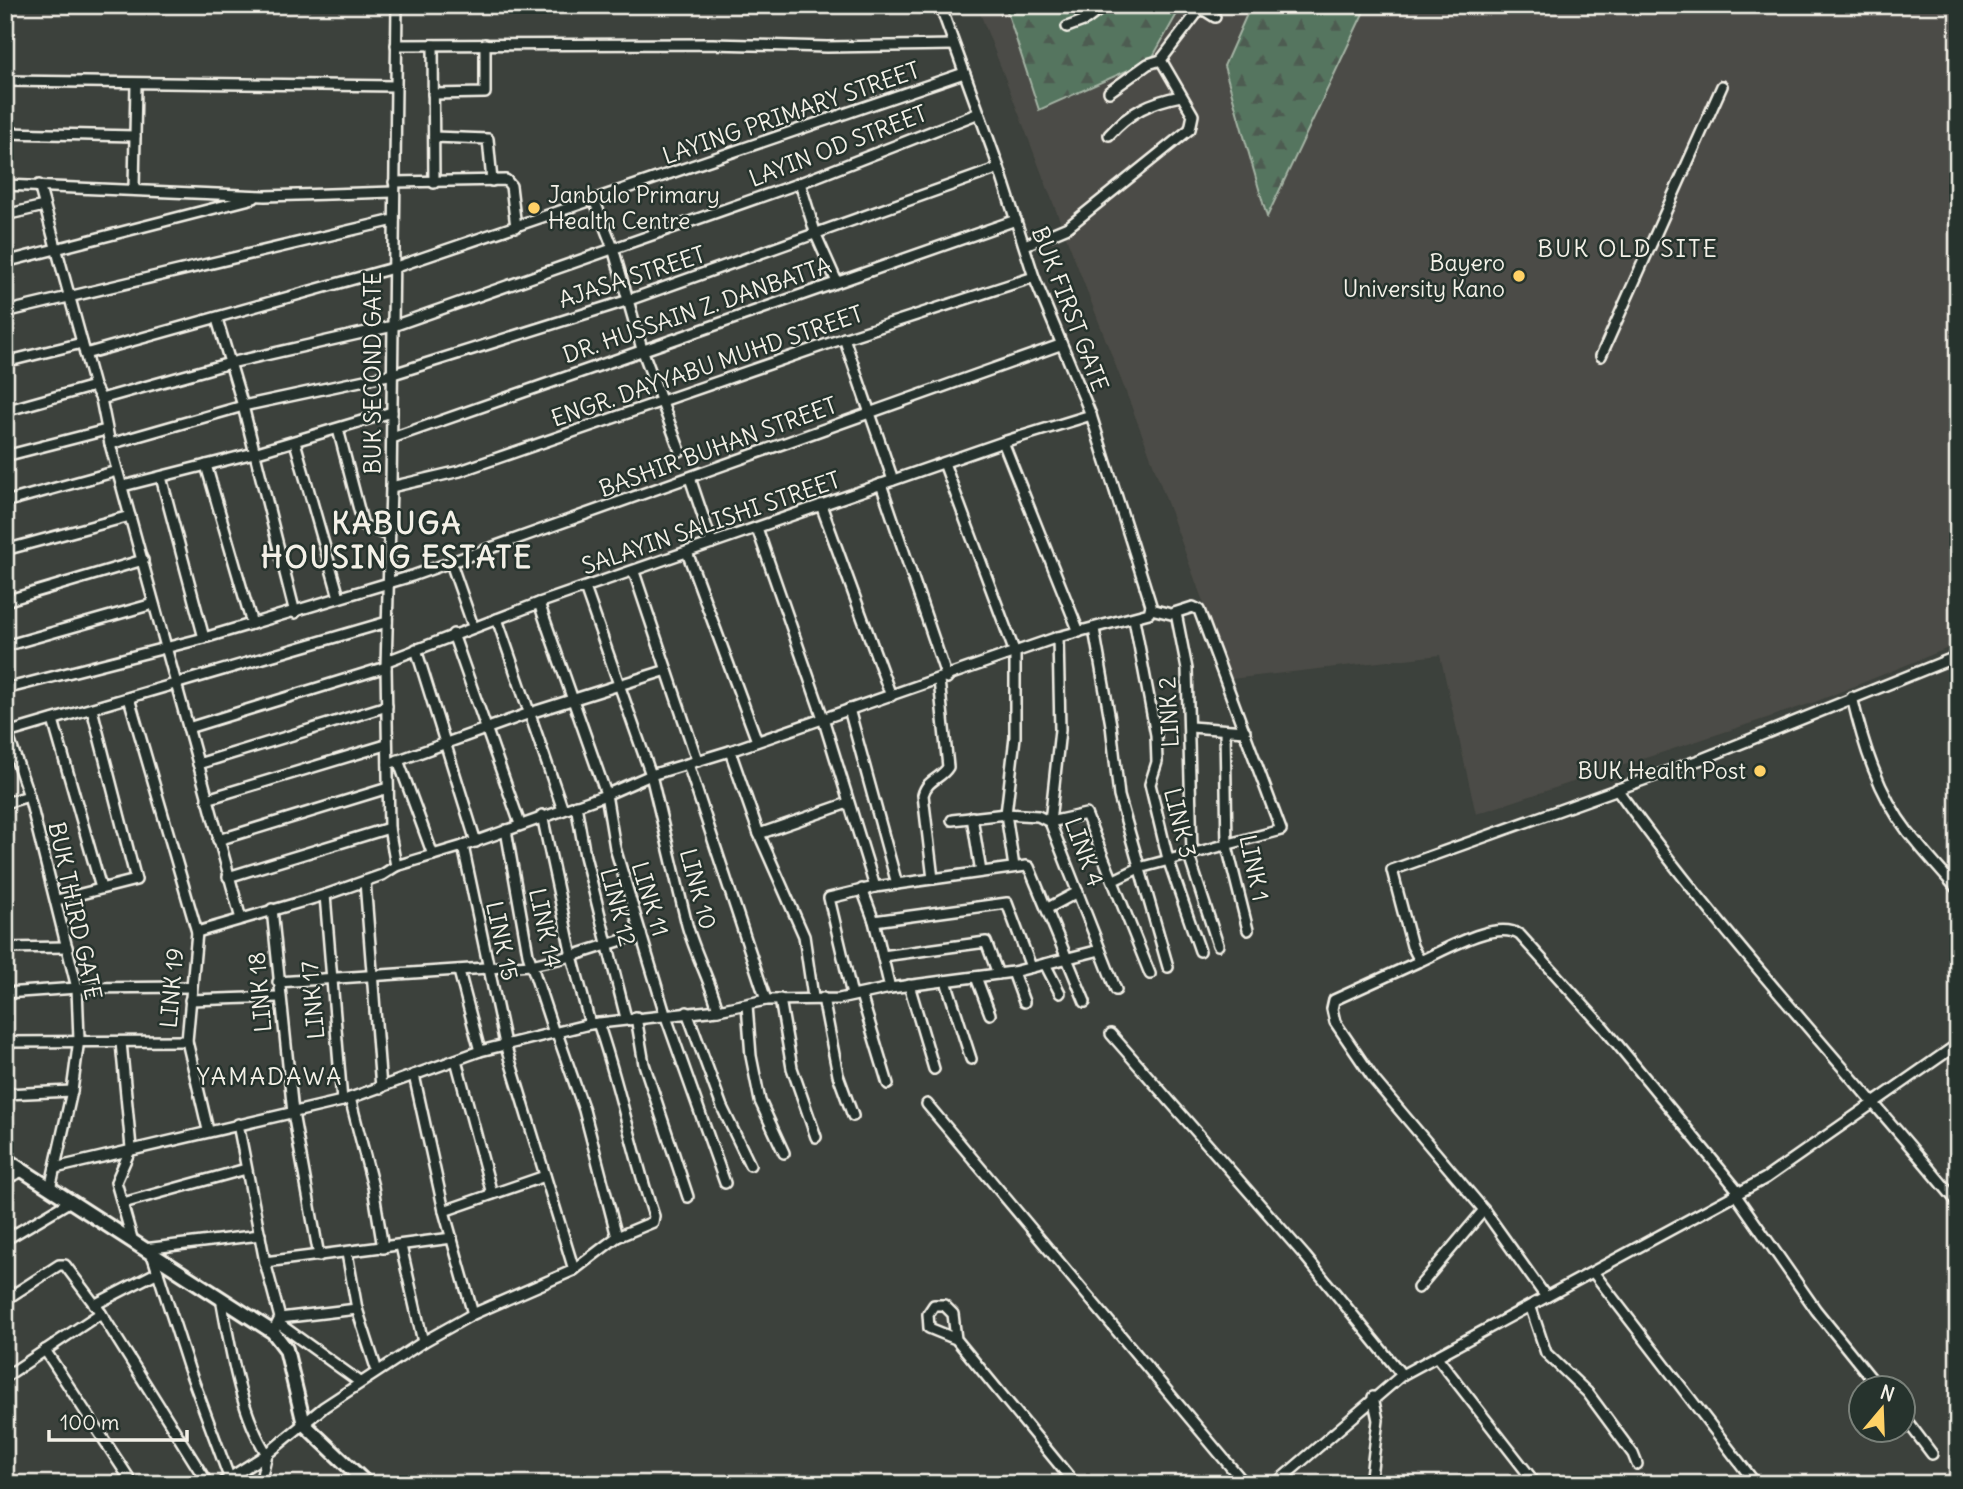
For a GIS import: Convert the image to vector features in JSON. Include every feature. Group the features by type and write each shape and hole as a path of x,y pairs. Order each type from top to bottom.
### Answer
{"street":[{"name":"BUK SECOND GATE","path":"396,866 389,828 386,664 392,438 397,5"},
{"name":"BUK FIRST GATE","path":"940,5 999,168 1034,277 1091,415 1151,609"},
{"path":"1067,27 1086,20 1106,5"},
{"path":"1109,92 1148,64 1161,60 1198,6 1215,17"},
{"path":"433,94 485,93 485,44"},
{"path":"396,45 954,45"},
{"path":"433,45 434,183"},
{"path":"1025,245 1068,228 1190,129 1193,115 1161,60"},
{"name":"LAYING PRIMARY STREET","path":"85,354 393,268 595,202 964,73"},
{"path":"5,81 395,86"},
{"path":"134,188 136,84"},
{"path":"1601,356 1722,86"},
{"path":"1110,135 1124,119 1139,108 1181,96"},
{"name":"LAYIN OD STREET","path":"100,399 230,363 393,326 800,183 979,113"},
{"path":"5,133 135,136"},
{"path":"434,137 488,139 492,181"},
{"name":"AJASA STREET","path":"110,444 243,407 393,374 629,300 999,168"},
{"path":"5,185 134,188 265,196 434,183 509,182 516,227"},
{"path":"800,183 816,235 837,282"},
{"path":"39,186 94,386 100,399 153,604 178,685 241,919"},
{"path":"5,262 265,196"},
{"path":"595,202 613,248 642,349 680,451"},
{"path":"5,215 44,206"},
{"path":"5,312 394,220"},
{"name":"DR. HUSSAIN Z. DANBATTA","path":"392,438 1016,220"},
{"name":"ENGR. DAYYABU MUHD STREET","path":"391,487 460,471 844,338 1034,277"},
{"path":"217,319 243,407 295,612"},
{"path":"844,338 893,480"},
{"path":"5,362 82,343"},
{"name":"BASHIR BUHAN STREET","path":"5,689 204,638 451,563 1060,345"},
{"path":"5,411 94,386"},
{"path":"123,486 295,442 392,412"},
{"name":"SALAYIN SALISHI STREET","path":"188,729 386,664 473,626 881,484 1091,415"},
{"path":"338,429 363,525 389,536"},
{"path":"5,456 106,430"},
{"path":"295,442 339,597"},
{"path":"1003,442 1079,632"},
{"path":"944,463 1015,653 1015,737 1006,814 1014,867"},
{"path":"206,465 252,624"},
{"path":"5,502 117,471"},
{"path":"161,477 204,638"},
{"path":"690,478 712,543"},
{"path":"881,484 943,679 948,766 944,773 928,783 923,795 933,879"},
{"path":"821,505 891,696"},
{"path":"5,550 130,516"},
{"path":"757,528 822,718 875,887"},
{"path":"687,552 757,741"},
{"path":"5,601 143,560"},
{"path":"451,563 473,626"},
{"path":"634,572 667,670 765,1000"},
{"name":"LINK 10","path":"584,588 651,775 693,946 706,968 719,1010"},
{"name":"LINK 11","path":"539,603 606,794 615,848 665,1014 725,1183"},
{"path":"5,646 153,604"},
{"path":"129,698 197,932 324,895 365,881 396,866 476,842 651,775 730,751 1058,638 1134,619 1151,609 1175,613 1193,607 1199,610 1281,830 1168,859 1139,868 1114,880"},
{"name":"LINK 2","path":"1175,613 1187,669 1190,853 1218,945"},
{"path":"497,619 563,810"},
{"name":"LINK 3","path":"1134,619 1156,735 1157,762 1150,784 1168,859 1200,951"},
{"path":"6,730 53,720 178,685 387,622"},
{"name":"LINK 4","path":"1094,629 1111,724 1119,796 1168,967"},
{"path":"453,634 520,824"},
{"name":"LINK 4","path":"1058,638 1060,730 1051,822 1116,990"},
{"path":"416,649 443,744 476,842"},
{"path":"1420,961 1412,946 1392,870 1702,760 1958,656"},
{"path":"387,764 530,713 667,670"},
{"path":"1852,697 1863,746 1888,801 1907,831 1958,890"},
{"path":"198,764 387,706"},
{"path":"57,900 135,881 137,877 92,709"},
{"path":"849,709 897,884"},
{"path":"822,718 875,887"},
{"path":"53,720 101,888"},
{"path":"1190,727 1245,731"},
{"name":"BUK THIRD GATE","path":"6,730 29,796 77,988 79,1039 72,1091 50,1189"},
{"name":"LINK 1","path":"1225,730 1227,846 1248,930"},
{"path":"207,799 386,745"},
{"path":"730,751 759,834 804,936 838,1074 853,1116"},
{"path":"398,760 433,855"},
{"path":"218,841 388,788"},
{"path":"1617,789 1652,838 1732,937 1958,1203"},
{"path":"5,803 29,796"},
{"path":"759,834 848,803"},
{"name":"LINK 12","path":"576,805 585,856 609,944 644,1064 688,1197"},
{"path":"952,820 1006,814 1038,817 1051,822 1086,814 1150,974"},
{"path":"220,1484 267,1454 360,1382 423,1342 473,1314 574,1270 617,1237 653,1222 654,1216 628,1131 617,1079 594,1023 572,956 542,815"},
{"path":"972,817 981,872"},
{"path":"228,877 389,828"},
{"name":"LINK 14","path":"506,830 531,965 584,1111 617,1237"},
{"name":"LINK 15","path":"463,846 505,1044 574,1270"},
{"path":"888,1084 856,995 828,900 875,887 1029,867 1085,1002"},
{"path":"365,881 381,1088"},
{"path":"862,890 874,922 890,988"},
{"path":"1048,908 1078,892"},
{"name":"LINK 17","path":"324,895 330,976 346,1100 373,1187 383,1248"},
{"path":"874,922 1007,904 1031,967"},
{"name":"LINK 18","path":"272,909 293,1112 320,1256"},
{"path":"1546,1297 1483,1210 1375,1081 1333,1016 1332,1004 1339,997 1494,930 1513,930 1520,935 1604,1028 1737,1193 1816,1310 1868,1374"},
{"name":"LINK 19","path":"197,932 187,1041 208,1130"},
{"path":"278,982 330,976 488,970 531,965 572,956 640,934"},
{"path":"883,956 986,942 998,974"},
{"path":"5,948 67,947"},
{"path":"55,1168 208,1130 346,1100 480,1051 594,1023 719,1010 765,1000 839,999 909,985 1013,972 1100,950"},
{"path":"1045,964 1060,993"},
{"path":"459,971 480,1051"},
{"path":"1013,972 1024,1002"},
{"path":"976,977 990,1014"},
{"path":"946,981 971,1059"},
{"path":"909,985 934,1069"},
{"path":"5,993 77,988 190,987"},
{"path":"190,1000 279,997"},
{"path":"780,999 793,1068 816,1137"},
{"path":"747,1005 751,1056 760,1101 784,1153"},
{"path":"687,1012 722,1107 750,1165"},
{"path":"1111,1034 1305,1256 1402,1375"},
{"path":"5,1042 79,1039 121,1042 187,1041"},
{"path":"121,1042 131,1148 116,1182 143,1248 158,1272 189,1369 229,1477"},
{"path":"1275,1484 1373,1397 1402,1375 1531,1308 1546,1297 1737,1193 1804,1153 1958,1044"},
{"path":"457,1060 492,1194"},
{"path":"414,1075 444,1211 473,1314"},
{"path":"5,1094 72,1091"},
{"path":"926,1104 1245,1484"},
{"path":"238,1124 277,1324 286,1349 304,1424 367,1484"},
{"path":"5,1159 221,1296 277,1324 360,1382"},
{"path":"123,1203 246,1169"},
{"path":"5,1180 23,1171"},
{"path":"444,1211 545,1176"},
{"path":"5,1240 69,1202"},
{"path":"1418,1288 1483,1210"},
{"path":"143,1248 260,1235"},
{"path":"265,1262 452,1238"},
{"path":"401,1246 423,1342"},
{"path":"346,1253 357,1309 377,1371"},
{"path":"5,1300 62,1264 98,1309 208,1484"},
{"path":"5,1377 98,1309 158,1272"},
{"path":"1593,1272 1756,1484"},
{"path":"221,1296 238,1378 260,1443 267,1454 260,1484"},
{"path":"1531,1308 1546,1353 1588,1393 1633,1454 1637,1464"},
{"path":"277,1324 357,1309"},
{"path":"956,1339 1076,1484"},
{"path":"45,1350 132,1484"},
{"path":"1437,1357 1536,1484"},
{"path":"1370,1484 1378,1420 1373,1397"},
{"path":"1918,1437 1932,1454"}],"shaded area":[{"name":"Bayero University Kano","path":"977,5 1958,5 1958,644 1815,702 1476,814 1440,655 1231,679 1147,447"}],"green space":[{"path":"1005,5 1182,5 1151,60 1039,110"},
{"path":"1251,5 1367,5 1267,217 1224,66"}],"place":[{"name":"Janbulo Primary Health Centre","path":"534,208"},
{"name":"Bayero University Kano","path":"1519,276"},
{"name":"BUK Health Post","path":"1760,771"}],"district":[{"name":"BUK OLD SITE","path":"1628,249"},
{"name":"KABUGA HOUSING ESTATE","path":"397,541"},
{"name":"YAMADAWA","path":"270,1077"}]}
